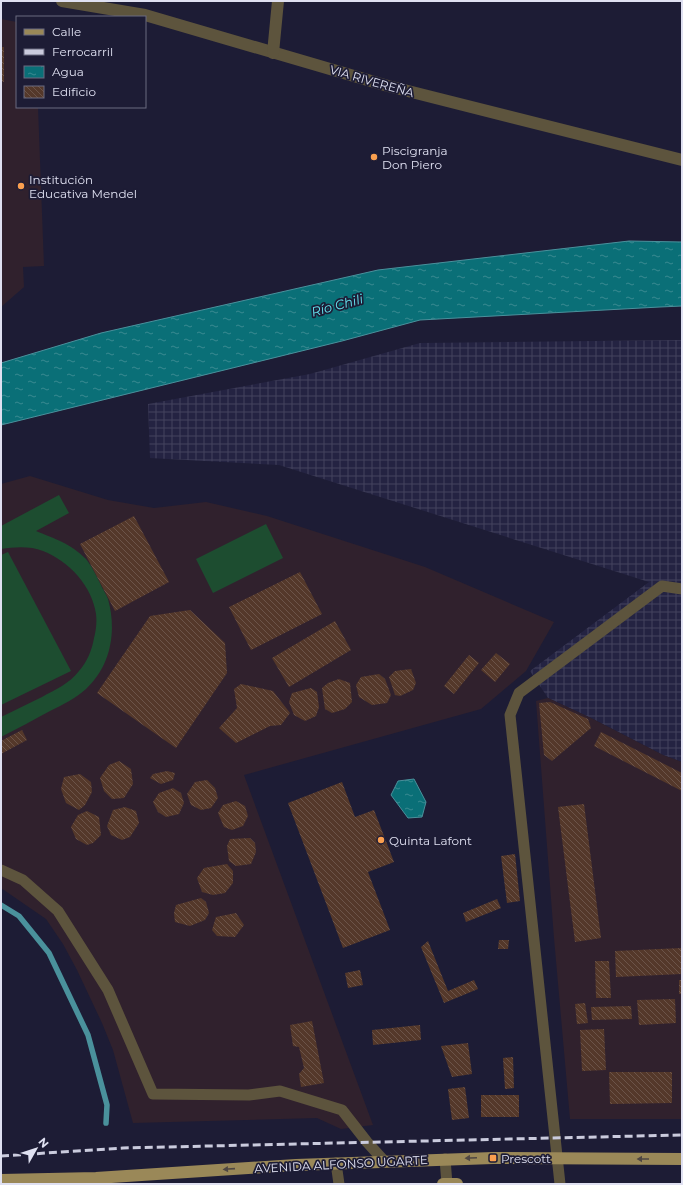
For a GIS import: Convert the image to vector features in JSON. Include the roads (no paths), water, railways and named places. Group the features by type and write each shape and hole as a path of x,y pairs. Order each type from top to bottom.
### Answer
{"main road":[{"name":"AVENIDA ALFONSO UGARTE","path":"1,1180 58,1181 336,1163 445,1159 682,1159"},
{"path":"443,1184 457,1184"}],"street":[{"name":"VIA RIVEREÑA","path":"62,1 145,15 388,86 682,160"},
{"path":"273,53 278,1"}],"lane":[{"path":"560,1184 510,716 519,693 662,586 682,589"},
{"path":"1,870 23,880 58,911 108,990 153,1094 249,1095 280,1091 342,1110 385,1162"},
{"path":"445,1159 447,1184"},
{"path":"336,1163 339,1184"}],"water":[{"name":"Río Chili","path":"629,241 682,242 682,306 420,320 342,341 1,425 1,363 101,333 378,270"},
{"path":"414,779 426,802 422,817 408,818 391,795 398,781"}],"waterway":[{"path":"1,905 19,916 49,953 88,1035 107,1105 106,1123"}],"railway":[{"path":"1,1156 123,1148 682,1135"}],"place":[{"name":"Piscigranja Don Piero","path":"374,157"},
{"name":"Institución Educativa Mendel","path":"21,186"},
{"name":"Quinta Lafont","path":"381,840"},
{"name":"Prescott","path":"493,1158"}]}
